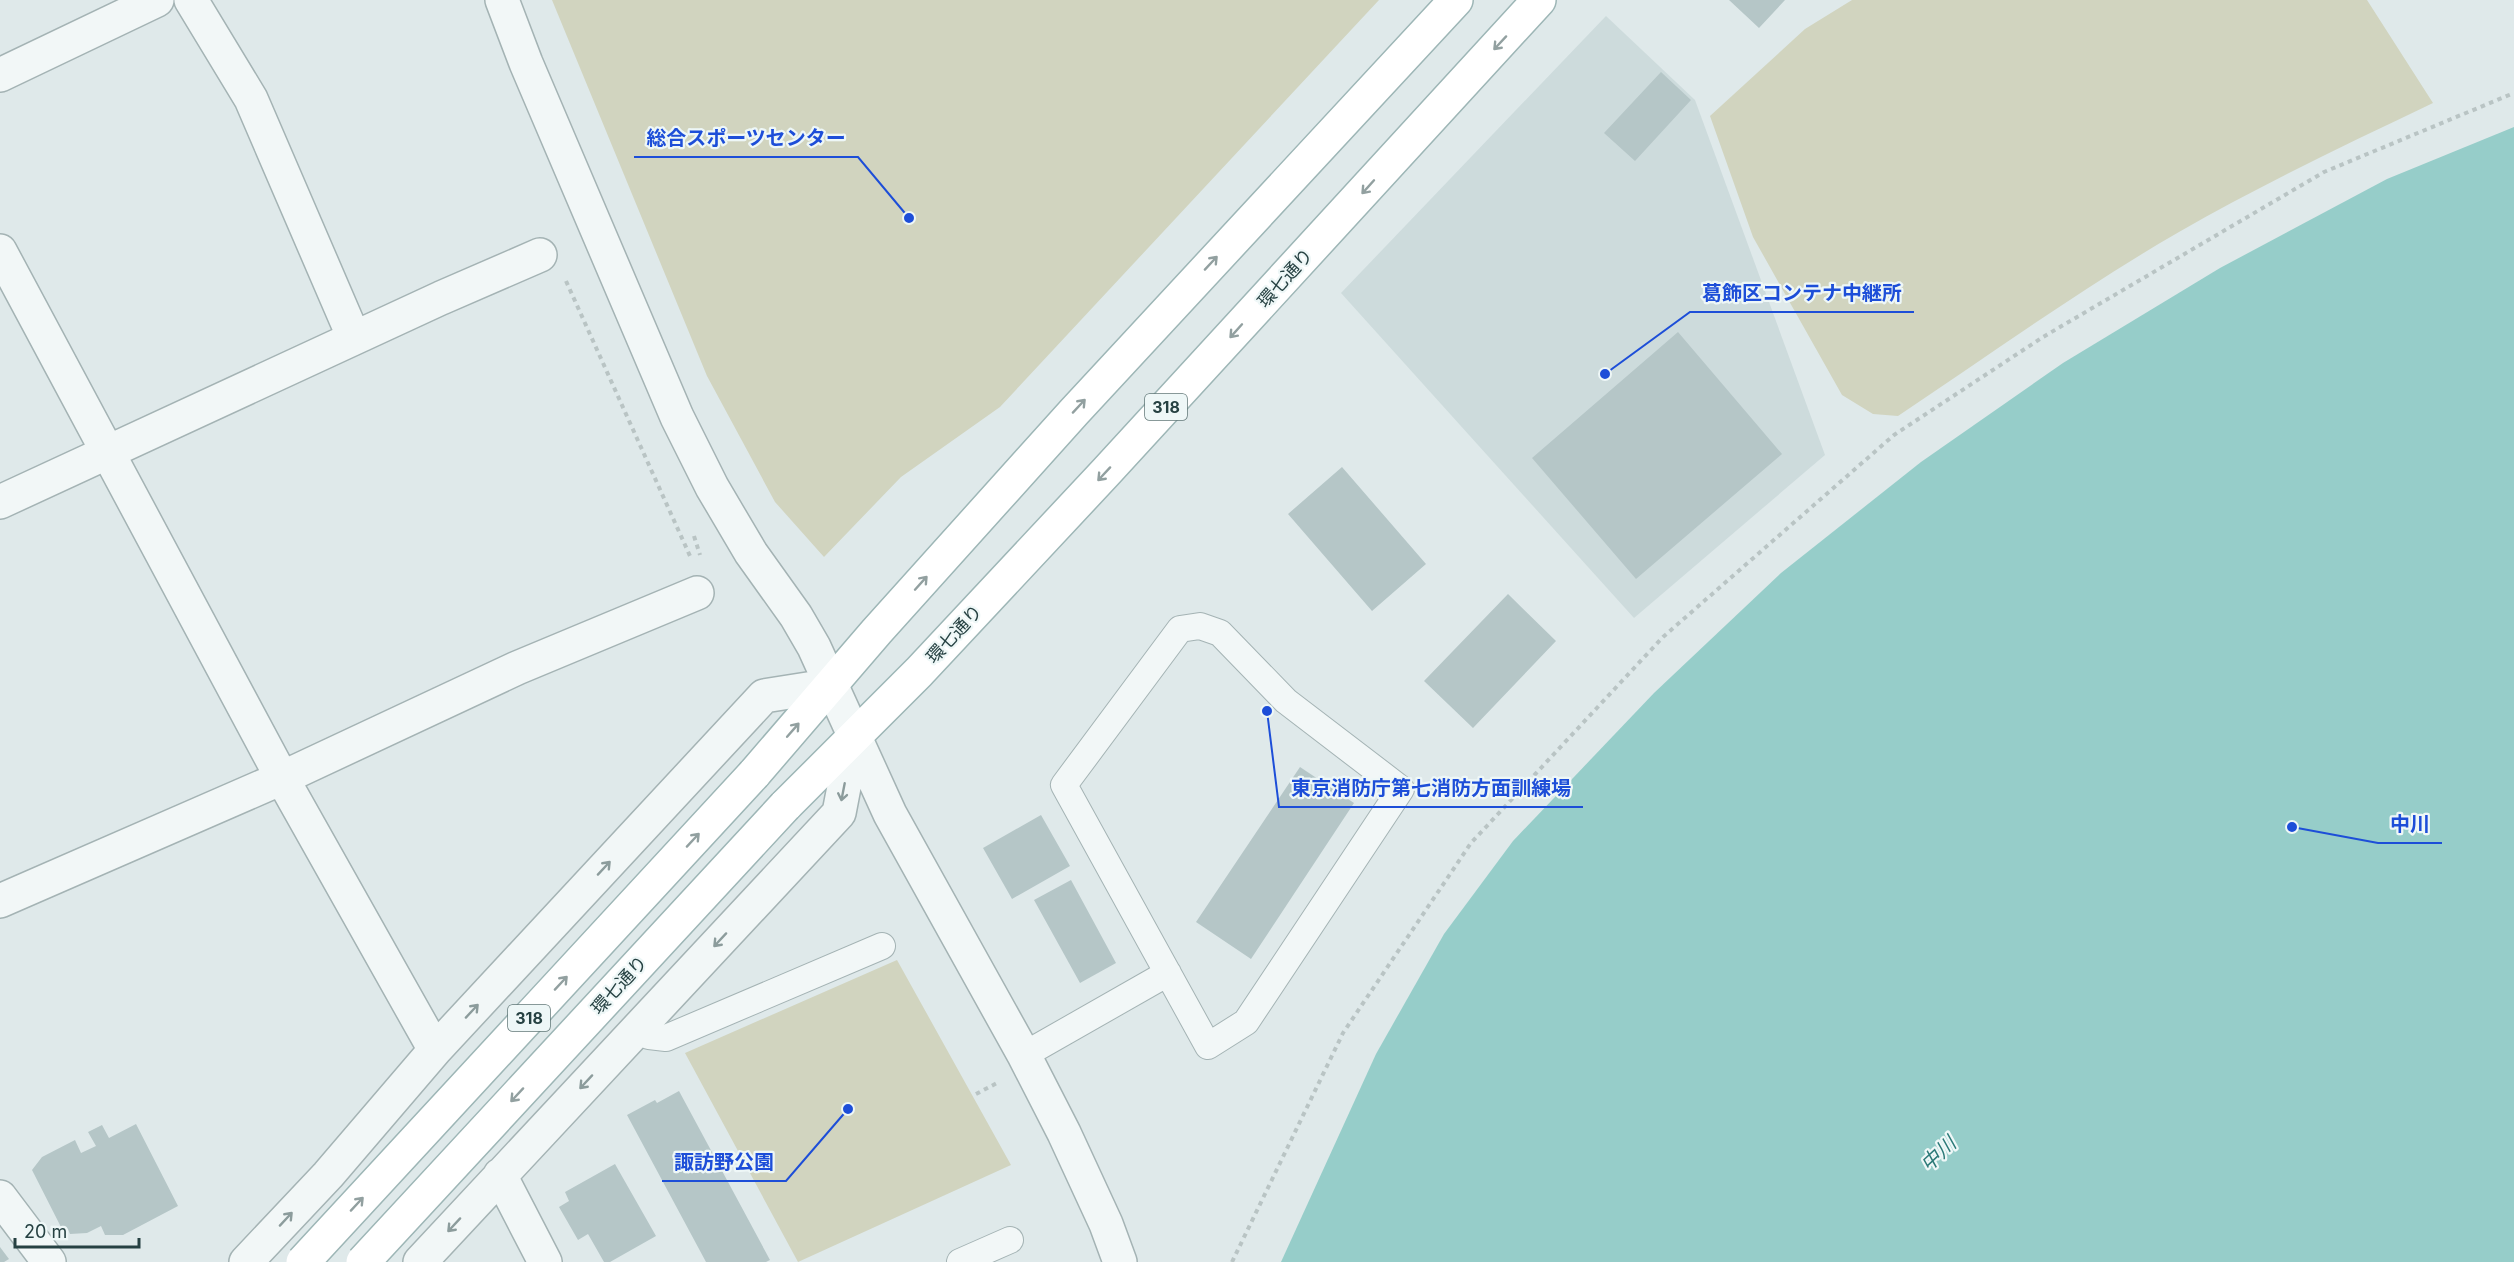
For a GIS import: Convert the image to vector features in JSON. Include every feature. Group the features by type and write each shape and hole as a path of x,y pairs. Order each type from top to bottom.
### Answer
{"main road":[{"name":"318","path":"303,1262 754,774 877,631 1074,412 1456,0"},
{"name":"環七通り","path":"363,1262 785,806 919,672 1098,481 1539,0"}],"street":[{"path":"0,75 157,0"},
{"path":"191,0 251,99 354,338"},
{"path":"502,0 526,63 677,417 712,487 751,553 796,616 832,685 890,814 1014,1067 1069,1143 1106,1224 1119,1262"},
{"path":"0,251 282,778 435,1050"},
{"path":"0,502 354,338 552,266"},
{"path":"0,901 282,778 517,668 696,592"},
{"path":"246,1262 328,1175 435,1050 764,696 832,685"},
{"path":"420,1262 839,813 854,735"},
{"path":"500,1175 545,1262"},
{"path":"0,1197 49,1262"}],"lane":[{"path":"1200,626 1220,633 1286,701 1401,789 1246,1022 1208,1046 1168,973 1064,785 1180,629 1200,626"},
{"path":"639,1026 649,1036 666,1038 882,946"},
{"path":"1014,1067 1168,973"},
{"path":"960,1262 1010,1240"}],"path":[{"path":"1232,1262 1343,1033 1471,843 1663,637 1894,435 2043,336 2324,172 2514,93"},
{"path":"552,266 691,556"},
{"path":"976,1094 1014,1067"}],"shaded area":[{"path":"1606,16 1695,100 1825,455 1634,618 1341,293"}],"green space":[{"path":"552,0 1379,0 1000,407 901,477 824,557 775,502 707,376"},
{"path":"1852,0 2367,0 2433,103 2273,181 2143,253 2072,298 1898,416 1873,414 1842,395 1753,237 1710,116 1805,29"},
{"path":"897,960 1011,1165 798,1262 685,1053"}],"water":[{"path":"2514,127 2514,1262 1281,1262 1376,1054 1444,934 1513,841 1654,693 1781,573 1921,462 2063,363 2220,268 2387,179"}],"building":[{"path":"1729,0 1785,0 1759,28"},
{"path":"1661,72 1691,100 1635,161 1604,133"},
{"path":"1678,332 1782,454 1636,579 1532,458"},
{"path":"1342,467 1426,564 1372,611 1288,514"},
{"path":"1508,594 1556,641 1473,728 1424,681"},
{"path":"1300,767 1354,803 1251,959 1196,922"},
{"path":"1041,815 1070,866 1012,899 983,848"},
{"path":"1071,880 1116,963 1080,983 1034,900"},
{"path":"679,1091 770,1260 766,1262 706,1262 627,1115 655,1100 657,1103"},
{"path":"136,1124 178,1206 123,1235 105,1235 101,1226 87,1233 70,1234 68,1229 63,1231 32,1170 42,1157 75,1140 81,1153 96,1146 88,1132 102,1125 109,1138"},
{"path":"615,1164 656,1236 610,1262 604,1262 588,1234 578,1240 559,1207 569,1201 565,1192"},
{"path":"0,1247 9,1259 4,1262 0,1262"}],"place":[{"name":"総合スポーツセンター","path":"909,218"},
{"name":"葛飾区コンテナ中継所","path":"1605,374"},
{"name":"東京消防庁第七消防方面訓練場","path":"1267,711"},
{"name":"中川","path":"2292,827"},
{"name":"諏訪野公園","path":"848,1109"}]}
